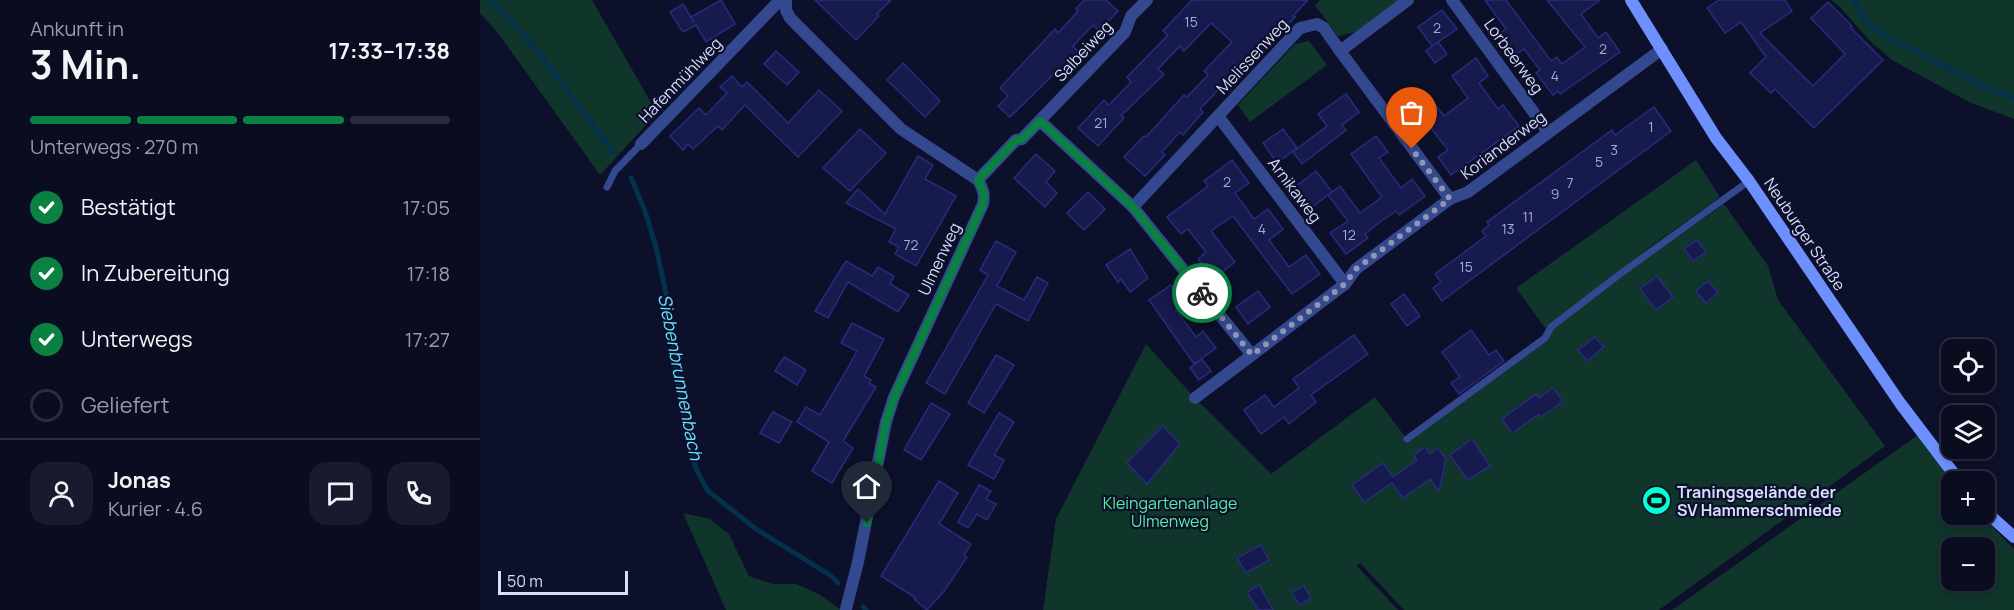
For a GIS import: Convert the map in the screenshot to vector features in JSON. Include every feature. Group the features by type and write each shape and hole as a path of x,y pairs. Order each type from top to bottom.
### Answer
{"street":[{"name":"Hafenmühlweg","path":"641,144 780,0"},
{"path":"786,0 786,10 790,18 901,129 978,180"},
{"name":"Salbeiweg","path":"978,180 1016,140 1022,139 1040,121 1125,32 1131,16 1147,0"},
{"path":"1408,0 1340,51 1450,199"},
{"name":"Lorbeerweg","path":"1452,0 1548,132"},
{"name":"Neuburger Straße","path":"1631,0 1716,138 1749,181 1906,412 1952,471"},
{"name":"Melissenweg","path":"1133,207 1300,28 1317,24 1323,28 1340,51"},
{"name":"Korianderweg","path":"1195,398 1345,284 1356,269 1450,199 1468,192 1662,49"},
{"name":"Arnikaweg","path":"1218,116 1345,284"},
{"path":"1040,121 1133,207 1252,355"},
{"name":"Ulmenweg","path":"846,609 886,422 894,397 983,204 985,196 978,180"},
{"path":"1995,520 2014,537"}],"lane":[{"name":"Hafenmühlweg","path":"607,187 615,171 641,144"},
{"path":"1407,439 1545,338 1551,327 1620,274 1749,181"}],"green space":[{"path":"480,0 592,0 657,113 600,175 498,33 480,13"},
{"path":"1320,0 1400,0 1357,32 1338,36 1315,5"},
{"path":"1831,0 2014,0 2014,119 1969,102 1892,60 1870,41"},
{"path":"1309,41 1327,65 1250,122 1238,105 1295,44"},
{"path":"1696,160 1720,197 1545,328 1516,288"},
{"name":"Kleingartenanlage Ulmenweg","path":"1724,204 1768,266 1778,300 1885,446 1659,610 1404,610 1360,563 1357,566 1398,610 1043,610 1056,519 1146,344 1195,398 1271,474 1375,397 1407,439 1545,338 1551,327"},
{"path":"1918,435 1945,471 1941,471 1941,525 1991,525 2014,549 2014,610 1672,610"},
{"path":"683,513 710,519 729,534 749,576 773,584 796,584 819,594 841,610 726,610"}],"building":[{"path":"721,0 735,24 706,42 696,25 683,32 670,12 683,4 694,22 691,17"},
{"path":"815,0 891,0 856,40"},
{"path":"1084,0 1106,0 1118,11 1099,31 1093,25 1073,46 1079,53 1061,72 1058,70 1010,117 998,106 1008,96 1000,88 1055,29 1058,33 1078,11 1076,9"},
{"path":"1192,0 1308,0 1293,16 1295,17 1223,90 1221,87 1200,109 1203,112 1183,135 1180,132 1162,152 1165,155 1145,176 1124,157 1144,136 1146,137 1184,95 1187,97 1208,75 1204,71 1232,42 1211,23 1184,51 1180,46 1158,69 1164,74 1121,116 1124,118 1098,146 1078,128 1104,100 1109,105 1131,82 1127,77 1168,35 1163,31"},
{"path":"1485,0 1506,0 1551,61 1557,57 1562,64 1585,47 1547,0 1600,0 1581,14 1598,38 1606,32 1620,52 1560,94 1558,91 1553,95 1536,73 1540,70 1524,49 1517,54 1501,33 1506,29"},
{"path":"1719,0 1785,0 1792,11 1760,33 1813,86 1845,54 1811,18 1828,2 1883,60 1814,128 1775,89 1771,93 1750,73 1766,57 1741,22 1725,33 1707,8"},
{"path":"1442,10 1457,29 1432,46 1418,27"},
{"path":"1438,42 1447,54 1435,63 1426,51"},
{"path":"776,51 799,72 787,85 764,64"},
{"path":"1476,58 1488,76 1479,83 1498,109 1503,105 1519,126 1451,175 1438,157 1448,150 1430,127 1420,134 1403,112 1427,94 1444,116 1468,98 1452,76"},
{"path":"903,63 940,101 925,117 887,80"},
{"path":"732,76 742,87 747,82 788,123 819,90 842,111 798,157 745,105 722,130 718,126 693,149 688,144 683,150 670,136 699,108 706,115 727,93 720,87"},
{"path":"1346,94 1359,112 1342,125 1346,130 1302,164 1293,152 1327,126 1318,114"},
{"path":"1654,107 1671,131 1442,301 1433,288 1441,282 1435,274 1486,236 1482,231 1489,225 1487,222 1612,130 1615,135"},
{"path":"860,129 886,153 850,191 823,168"},
{"path":"1283,129 1297,148 1277,163 1263,143"},
{"path":"1376,136 1388,152 1379,158 1401,188 1412,179 1425,196 1399,215 1396,211 1376,225 1365,234 1368,238 1346,254 1330,233 1348,221 1328,195 1340,186 1360,213 1382,197 1351,154"},
{"path":"1036,154 1055,171 1046,182 1057,193 1045,207 1014,178"},
{"path":"918,156 933,165 925,179 956,196 916,266 895,254 899,247 889,242 896,229 846,203 858,189 885,214"},
{"path":"1232,160 1249,183 1235,193 1254,219 1268,209 1283,229 1269,240 1289,267 1306,255 1320,274 1292,294 1233,216 1211,231 1235,262 1213,279 1198,259 1206,252 1188,229 1181,234 1167,217 1208,186 1204,181"},
{"path":"1316,171 1332,192 1311,208 1295,187"},
{"path":"1088,192 1105,209 1084,230 1067,213"},
{"path":"1697,240 1706,252 1693,261 1684,249"},
{"path":"996,241 1016,252 997,286 1024,300 1037,277 1048,283 1028,321 996,304 945,394 926,383 988,275 980,270"},
{"path":"1130,249 1148,278 1130,292 1121,279 1118,282 1106,265"},
{"path":"846,261 872,276 878,267 894,276 890,284 909,295 898,312 848,282 828,318 815,311"},
{"path":"1657,276 1673,297 1656,310 1640,289"},
{"path":"1708,281 1718,293 1706,303 1696,291"},
{"path":"1171,285 1185,304 1176,310 1196,337 1203,331 1216,348 1194,364 1149,300"},
{"path":"1258,291 1270,307 1248,324 1236,307"},
{"path":"1404,294 1420,316 1407,326 1391,304"},
{"path":"852,323 884,339 864,376 876,387 843,441 853,448 832,483 812,471 829,442 797,422 806,407 820,415 846,371 857,351 841,343"},
{"path":"1471,330 1489,355 1496,350 1504,361 1459,394 1451,383 1460,377 1442,352"},
{"path":"1354,335 1368,354 1311,395 1316,402 1289,424 1284,417 1261,434 1244,410 1265,395 1274,407 1299,388 1293,379"},
{"path":"1595,337 1604,347 1587,361 1578,350"},
{"path":"996,355 1014,365 984,413 968,403"},
{"path":"784,357 806,370 797,385 775,371"},
{"path":"1202,359 1211,371 1199,380 1190,368"},
{"path":"1553,388 1563,401 1541,417 1539,414 1512,433 1502,419 1536,394 1539,398"},
{"path":"931,403 950,414 921,460 904,450"},
{"path":"773,412 792,422 779,443 760,433"},
{"path":"999,413 1014,422 994,455 1004,460 994,479 968,465"},
{"path":"1163,426 1180,444 1147,484 1127,463"},
{"path":"1472,439 1490,466 1468,480 1450,455"},
{"path":"1425,447 1430,454 1438,448 1446,459 1439,491 1430,479 1403,498 1392,483 1364,502 1352,485 1383,463 1393,477 1417,460 1414,455"},
{"path":"939,481 958,493 939,524 971,544 964,555 967,557 945,590 927,610 914,599 916,598 881,576"},
{"path":"979,485 991,491 986,499 996,504 987,520 977,514 968,528 958,522"},
{"path":"1261,545 1269,560 1246,573 1237,558"},
{"path":"1259,585 1273,610 1258,610 1247,592"},
{"path":"1304,586 1311,598 1299,605 1292,592"}],"waterway":[{"name":"Siebenbrunnenbach","path":"490,0 534,46 614,153"},
{"path":"1854,0 1865,21 1882,34 1985,87 2014,98"},
{"name":"Siebenbrunnenbach","path":"631,178 644,208 656,247 669,308 676,372 690,452 698,473 708,491 756,529 830,575 838,583"},
{"name":"Siebenbrunnenbach","path":"863,607 866,610"}],"way so far":[{"path":"1202,293 1252,355 1345,284 1356,269 1450,199 1412,149"}],"place":[{"name":"Traningsgelände der SV Hammerschmiede","path":"1656,501"}],"route":[{"path":"867,523 886,422 894,397 983,204 985,196 978,180 1016,140 1022,139 1040,121 1133,207 1202,293"}]}
